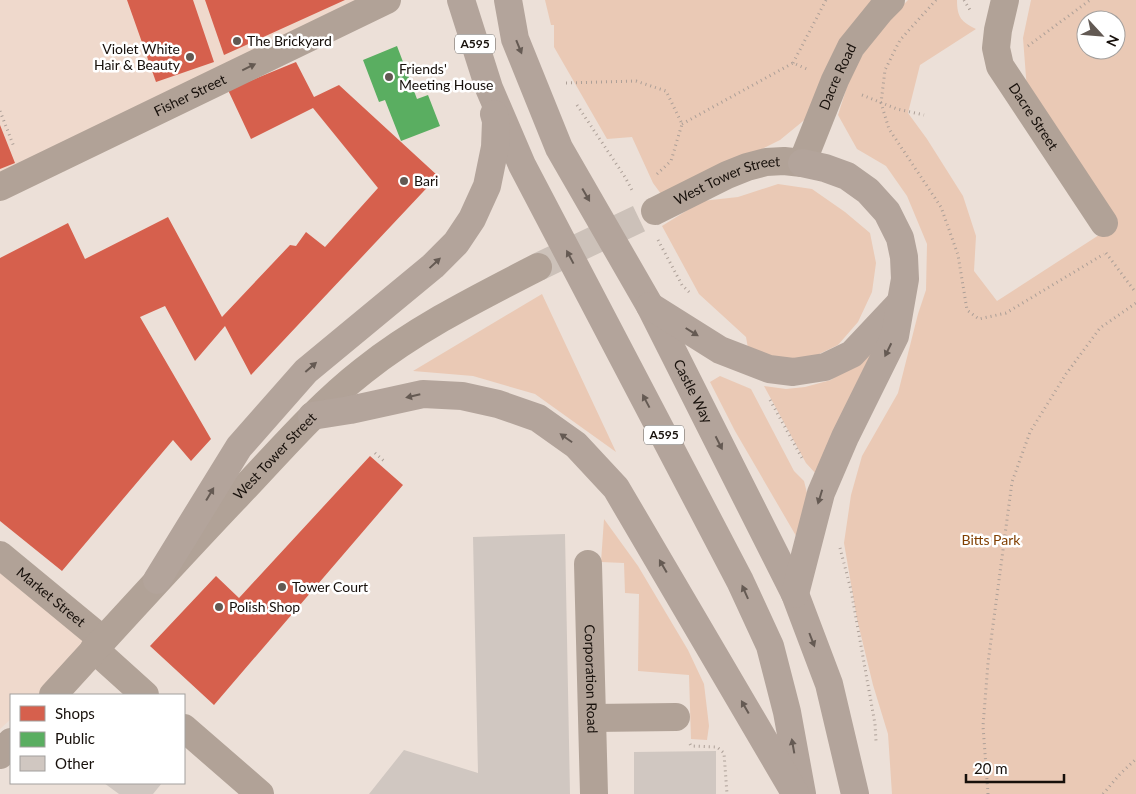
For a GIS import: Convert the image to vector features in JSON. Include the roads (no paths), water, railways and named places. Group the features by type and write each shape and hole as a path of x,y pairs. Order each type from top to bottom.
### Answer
{"main road":[{"name":"A595","path":"461,0 489,88 522,165 740,581 770,646 787,712 802,794"},
{"name":"Castle Way","path":"508,0 515,39 559,148 650,306 795,594 829,684 855,794"},
{"path":"157,580 239,447 306,371 433,266 456,243 472,219 487,186 495,147 496,121 489,88"},
{"path":"795,594 821,493 845,437 895,336 905,279 904,257 900,238 887,212 868,191 847,176 825,168 802,163"},
{"path":"650,306 720,350 769,369 793,372 824,367 852,354 900,303"},
{"path":"312,416 350,410 423,394 462,396 498,404 538,418 576,445 616,488 796,794"}],"street":[{"name":"Dacre Road","path":"802,163 835,80 851,46 891,0"},
{"name":"Dacre Street","path":"1006,0 998,30 996,48 1000,66 1104,223"},
{"name":"Fisher Street","path":"0,187 384,2"},
{"name":"West Tower Street","path":"655,223 727,176 747,167 766,162 802,163"},
{"name":"West Tower Street","path":"54,694 157,580 312,416 363,371 409,338 466,304 538,267"},
{"name":"Market Street","path":"0,555 98,645 144,694"},
{"name":"Corporation Road","path":"588,564 594,794"},
{"path":"593,718 676,717"},
{"path":"185,729 221,760 246,789"},
{"path":"0,755 10,743"}],"tunnel":[{"path":"538,267 655,211"}],"place":[{"name":"The Brickyard","path":"237,41"},
{"name":"Violet White Hair & Beauty","path":"190,57"},
{"name":"Friends' Meeting House","path":"389,77"},
{"name":"Bari","path":"404,181"},
{"name":"Tower Court","path":"282,587"},
{"name":"Polish Shop","path":"219,607"}],"park label":[{"name":"Bitts Park","path":"991,540"}]}
